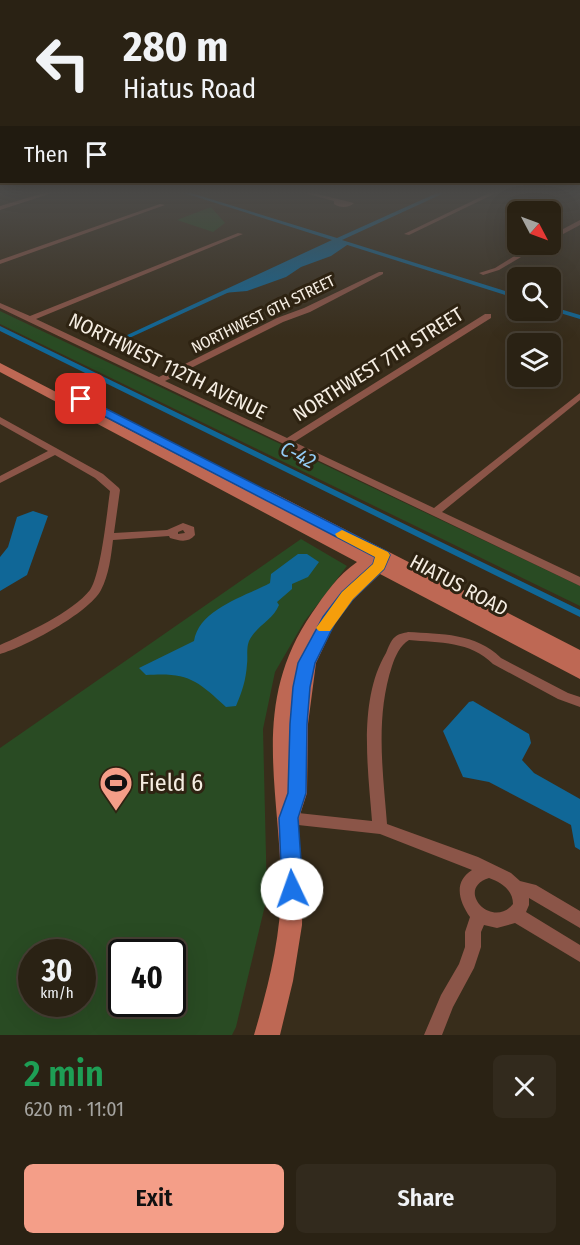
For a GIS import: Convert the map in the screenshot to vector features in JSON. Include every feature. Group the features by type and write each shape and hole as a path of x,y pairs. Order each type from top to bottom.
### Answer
{"main road":[{"name":"HIATUS ROAD","path":"0,357 580,672"},
{"name":"HIATUS ROAD","path":"0,367 377,561 580,658"},
{"path":"267,1035 285,964 289,931 292,889 289,818 297,793 298,724 307,663 328,621 377,561"}],"street":[{"path":"0,262 59,241"},
{"path":"30,319 222,241"},
{"path":"483,273 497,269 521,255"},
{"name":"NORTHWEST 6TH STREET","path":"158,381 381,273"},
{"name":"NORTHWEST 112TH AVENUE","path":"0,305 580,582"},
{"name":"NORTHWEST 7TH STREET","path":"287,442 488,316"},
{"path":"434,513 580,396"},
{"path":"0,420 99,476 114,490 108,537 96,590 71,611 30,637 0,650"},
{"path":"0,480 54,452"},
{"path":"108,537 172,533"},
{"path":"380,828 374,744 376,716 385,665 399,640 408,636 469,643 490,652 497,661 563,696 580,702"},
{"path":"289,818 380,828 505,876 517,887 530,891 580,920"},
{"path":"489,871 475,875 466,887 468,902 479,915 498,921 515,914 521,902 517,887"},
{"path":"515,914 580,954"},
{"path":"433,1035 447,1001 466,968 479,915"}],"green space":[{"path":"0,311 580,586 580,606 0,324"},
{"path":"301,539 347,566 304,622 275,672 263,729 267,897 236,1027 232,1035 0,1035 0,748"}],"water":[{"path":"335,241 350,243 331,256 301,267 286,277 247,291 223,293"},
{"path":"33,511 48,516 27,575 0,591 0,557 8,547 17,517"},
{"path":"298,554 307,554 319,562 308,577 292,584 292,589 277,602 279,605 276,610 249,641 245,681 236,706 226,707 207,690 191,680 172,675 146,675 139,668 194,641 198,630 214,612 270,583 271,574"},
{"path":"473,701 529,734 531,743 522,760 534,773 580,799 580,850 575,847 571,825 489,782 463,777 443,731 469,702"}],"waterway":[{"path":"112,344 335,241"},
{"path":"341,241 507,294"},
{"path":"561,311 580,317"},
{"name":"C-42","path":"0,328 580,614"}],"slow traffic":[{"path":"324,628 347,596 379,566 383,555 342,534"}],"place":[{"name":"Field 6","path":"116,812"}],"route":[{"path":"81,399 383,555 379,566 347,596 328,621 307,663 298,724 297,793 289,818 292,889"}]}
